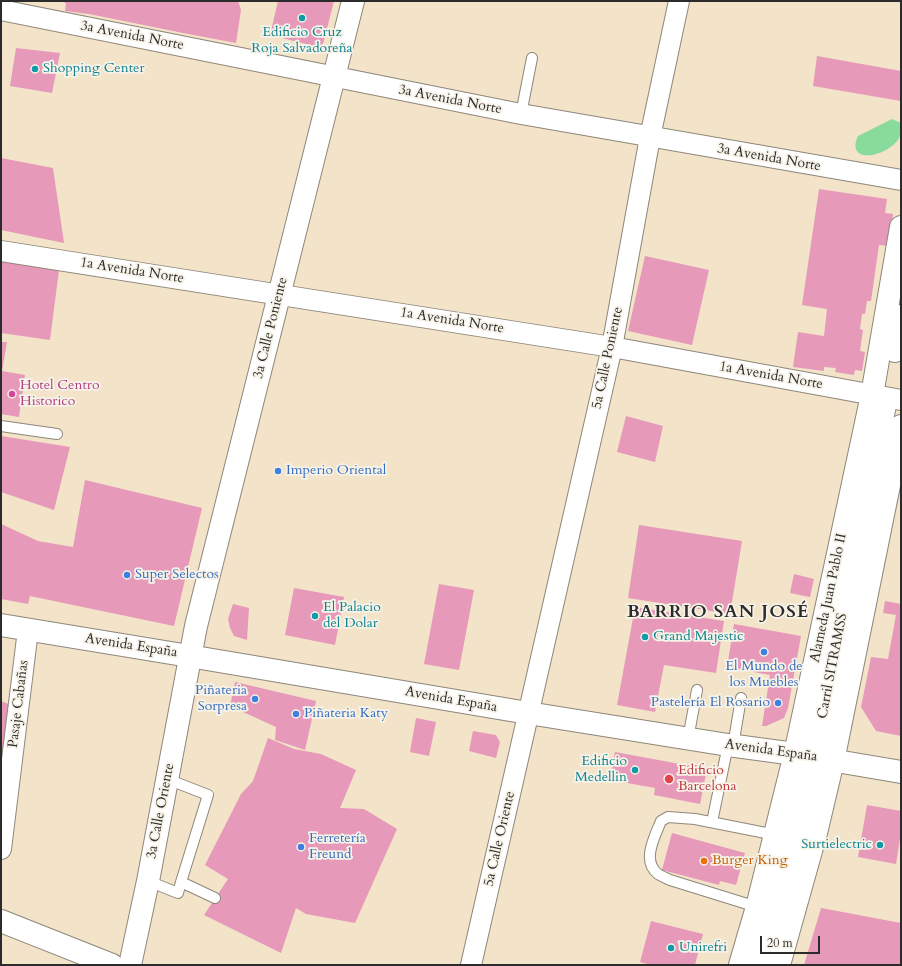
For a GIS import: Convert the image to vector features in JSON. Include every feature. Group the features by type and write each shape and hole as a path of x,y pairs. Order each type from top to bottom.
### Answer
{"main road":[{"name":"3a Calle Poniente","path":"190,656 198,618 353,1"},
{"path":"886,397 901,227"},
{"name":"Carril SITRAMSS","path":"757,965 774,910 814,758 901,316"},
{"path":"740,965 776,835 814,758 901,426"},
{"name":"Avenida España","path":"1,626 688,739 901,772"},
{"name":"3a Calle Oriente","path":"130,965 148,881 190,656"},
{"path":"778,965 816,833 814,758"},
{"path":"1,920 112,965"}],"street":[{"name":"5a Calle Poniente","path":"528,713 612,347 650,137 679,1"},
{"name":"3a Avenida Norte","path":"1,10 521,114 901,180"},
{"name":"1a Avenida Norte","path":"1,251 612,347 886,397"},
{"name":"Pasaje Cabañas","path":"1,849 28,630"},
{"name":"5a Calle Oriente","path":"471,965 528,713"}],"lane":[{"path":"521,114 532,58"},
{"path":"1,426 58,434"},
{"path":"688,739 697,690"},
{"path":"712,822 741,698"},
{"path":"148,881 178,893 208,795 167,779"},
{"path":"757,907 670,880 658,874 652,866 649,857 661,821 668,817 712,822 776,835"},
{"path":"181,882 215,898"}],"green space":[{"path":"892,119 901,123 901,134 895,143 888,149 879,153 863,155 857,152 855,145 858,136"}],"building":[{"path":"61,1 238,1 241,10 236,43 89,14 65,11 66,3"},
{"name":"Edificio Cruz Roja Salvadoreña","path":"278,1 334,1 322,48 270,35"},
{"name":"Shopping Center","path":"16,48 60,53 52,93 10,86"},
{"path":"817,56 901,71 901,101 813,86"},
{"path":"1,158 53,168 64,243 1,230"},
{"path":"819,189 887,199 885,213 893,214 888,246 879,245 871,301 867,301 865,314 862,314 860,329 863,330 860,351 865,352 862,371 855,370 854,375 835,372 836,368 824,367 824,371 793,367 798,332 824,336 827,309 802,305"},
{"path":"645,256 709,270 692,345 628,331"},
{"path":"1,261 59,270 50,340 1,333"},
{"name":"Hotel Centro Historico","path":"1,342 7,342 2,371 25,375 19,417 1,414"},
{"path":"626,416 663,426 655,462 617,452"},
{"path":"1,436 70,447 54,510 1,492"},
{"name":"Super Selectos","path":"85,480 202,508 174,626 30,596 28,604 1,599 1,524 38,541 73,547"},
{"path":"639,525 742,541 730,614 628,598"},
{"path":"794,574 814,579 810,597 790,593"},
{"path":"439,584 474,590 459,670 424,664"},
{"name":"El Palacio del Dolar","path":"294,588 344,597 335,645 285,635"},
{"path":"885,601 901,604 901,736 876,731 861,707 871,657 888,659 896,615 883,613"},
{"path":"233,604 249,608 247,640 234,636 230,628 228,619"},
{"path":"635,607 724,621 716,673 664,665 655,712 617,705"},
{"name":"El Mundo de los Muebles","path":"734,624 801,636 788,708 784,718 766,726 762,726 770,675 727,667"},
{"path":"235,682 316,701 305,750 275,740 276,727 230,706"},
{"path":"1,701 11,705 4,765 1,765"},
{"path":"416,718 436,722 429,756 410,752"},
{"path":"473,731 496,735 500,742 496,758 469,751"},
{"name":"Ferretería Freund","path":"268,738 294,749 321,754 356,770 340,808 364,809 397,829 355,923 306,914 296,908 281,953 204,915 228,879 205,865 241,794 253,781"},
{"path":"615,752 707,769 700,804 654,795 655,788 610,780"},
{"name":"Surtielectric","path":"867,805 901,811 901,832 896,864 858,857"},
{"name":"Burger King","path":"672,833 745,853 736,885 720,881 719,885 662,870"},
{"path":"821,908 901,923 901,965 804,965"},
{"name":"Unirefri","path":"651,921 703,934 695,965 651,965 640,962"}],"place":[{"name":"Edificio Cruz Roja Salvadoreña","path":"302,18"},
{"name":"Shopping Center","path":"35,69"},
{"name":"Hotel Centro Historico","path":"12,394"},
{"name":"Imperio Oriental","path":"278,471"},
{"name":"Super Selectos","path":"127,575"},
{"name":"El Palacio del Dolar","path":"315,616"},
{"name":"Grand Majestic","path":"645,637"},
{"name":"El Mundo de los Muebles","path":"764,652"},
{"name":"Piñateria Sorpresa","path":"255,699"},
{"name":"Pastelería El Rosario","path":"778,703"},
{"name":"Piñateria Katy","path":"296,714"},
{"name":"Edificio Medellin","path":"635,770"},
{"name":"Edificio Barcelona","path":"669,779"},
{"name":"Surtielectric","path":"880,845"},
{"name":"Ferretería Freund","path":"301,847"},
{"name":"Burger King","path":"704,861"},
{"name":"Unirefri","path":"671,948"}],"district":[{"name":"BARRIO SAN JOSÉ","path":"718,613"}]}
